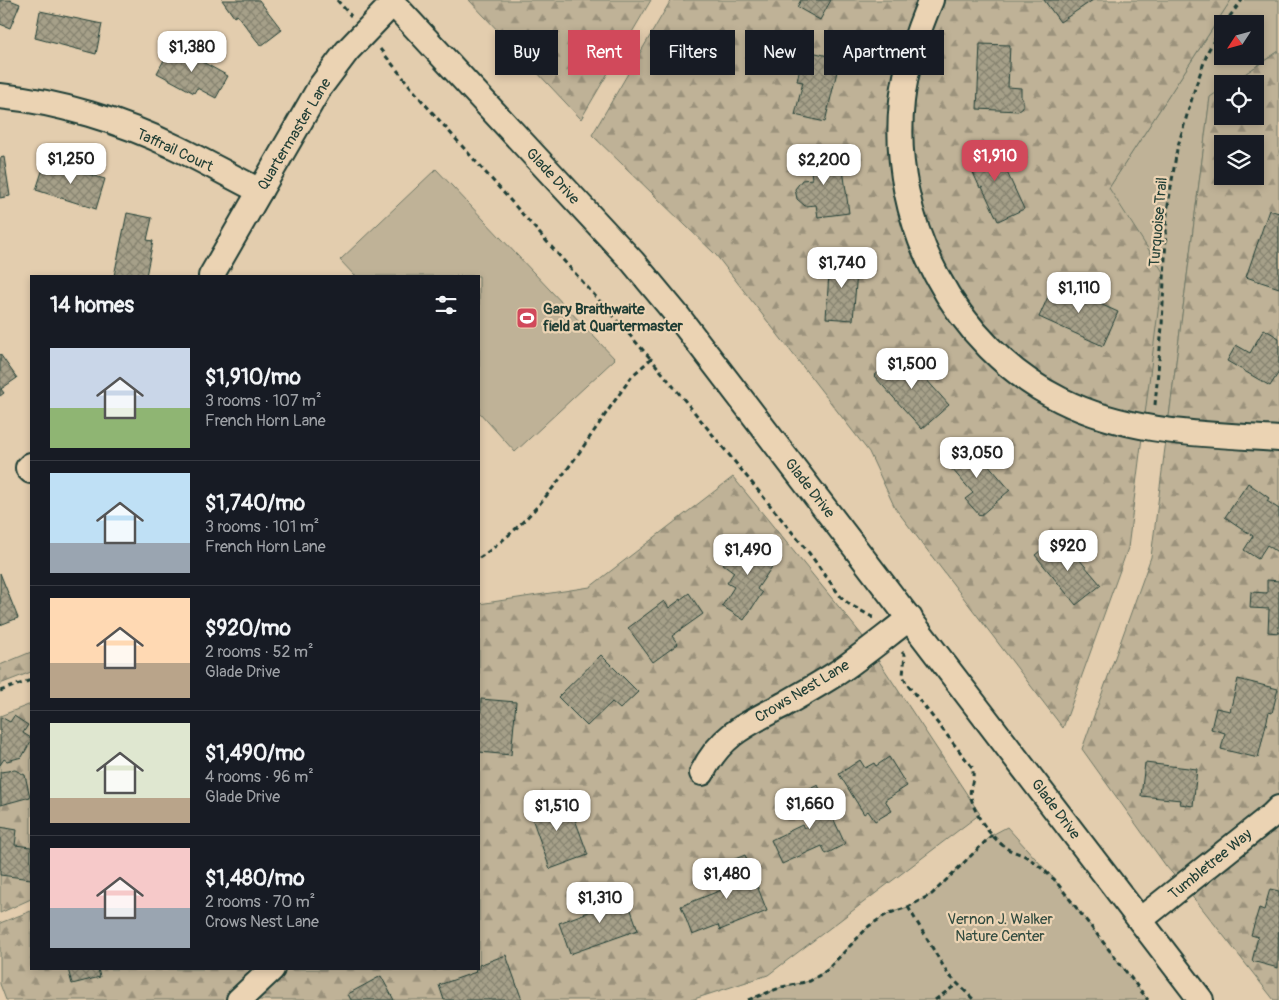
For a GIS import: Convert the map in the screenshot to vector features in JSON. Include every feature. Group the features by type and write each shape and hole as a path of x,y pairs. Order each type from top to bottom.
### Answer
{"street":[{"path":"931,0 921,24 909,63 902,102 901,143 905,183 912,212 929,260 948,296 975,332 1000,359 1031,383 1062,401 1108,419 1153,430 1179,433 1279,438"},
{"name":"Quartermaster Lane","path":"212,275 320,87 347,51 392,1"},
{"name":"Glade Drive","path":"392,1 645,277 677,315 1201,1000"},
{"name":"Taffrail Court","path":"0,96 63,108 120,124 174,147 260,191"},
{"name":"Crows Nest Lane","path":"702,773 706,764 723,742 742,726 786,703 838,672 910,618"},
{"name":"Tumbletree Way","path":"1140,920 1279,808"},
{"path":"240,1000 271,970"}],"path":[{"name":"Turquoise Trail","path":"1231,15 1242,0"},
{"path":"366,32 423,102 651,359 809,553 841,597 873,618 905,655 903,675 906,683 972,767 974,775 970,792 971,799 978,815 992,835 1005,847 1038,865 1054,879 1148,1000"},
{"name":"Turquoise Trail","path":"1153,430 1162,326 1167,212 1177,149 1194,88 1214,41"},
{"path":"480,557 500,543 540,506 633,375 651,359"},
{"path":"0,692 30,680"},
{"path":"748,1000 782,987 810,981 826,971 869,926 887,914 908,907 932,894 992,835"},
{"path":"908,907 948,974 974,1000"},
{"path":"935,1000 957,984"}],"green space":[{"path":"469,0 651,0 633,30 568,30 568,75 607,75 581,119 540,75 558,75 558,30 497,30"},
{"path":"671,0 1231,0 1221,15 1214,15 1214,26 1109,188 1163,272 1128,548 1063,728 895,508 869,452 716,255 592,135 627,75 640,75 640,53 650,36 650,75 735,75 735,30 653,30"},
{"path":"1231,0 1279,0 1279,51 1264,61 1264,15 1221,15"},
{"path":"1214,26 1214,65 1258,65 1243,75 1214,75 1214,95 1210,98 1167,432 1143,428 1109,188"},
{"path":"1279,51 1279,1000 1274,1000 1201,907 1166,866 1082,749 1151,557 1210,97 1214,94 1214,125 1264,125 1264,75 1243,75 1258,65 1264,65 1264,61"},
{"name":"Gary Braithwaite field at Quartermaster","path":"436,169 615,359 515,452 480,413 480,275 354,275 340,260"},
{"path":"733,477 861,634 980,814 768,975 691,1000 6,1000 0,984 0,923 30,911 30,970 480,970 480,604 590,587"},
{"path":"30,652 30,672 0,684 0,665"},
{"path":"30,704 30,899 0,913 0,716"},
{"name":"Vernon J. Walker Nature Center","path":"1007,827 1054,879 1148,1000 748,1000 782,987 810,981 825,971 869,926 887,914 908,907 932,894 992,835"}],"building":[{"path":"0,0 10,0 20,4 10,28 0,24"},
{"path":"222,0 259,0 282,30 261,46 237,15 234,17"},
{"path":"801,0 831,0 820,20 797,7"},
{"path":"1044,0 1093,0 1060,22"},
{"path":"40,11 102,24 96,54 35,38"},
{"path":"980,44 1010,45 1008,87 1021,88 1023,107 1018,111 977,109"},
{"path":"172,45 228,76 216,98 197,88 194,93 157,73"},
{"path":"814,52 824,55 824,75 836,75 825,122 795,115 803,82 797,81 798,75 814,75"},
{"path":"994,144 1024,209 998,221 966,157"},
{"path":"835,149 837,170 843,169 849,213 818,217 816,205 805,206 797,199 795,189 802,180 812,179 809,153"},
{"path":"4,157 10,196 0,198 0,158"},
{"path":"45,162 105,179 96,209 36,190"},
{"path":"1269,210 1279,213 1279,288 1246,277"},
{"path":"127,213 152,218 147,240 153,241 146,275 114,275"},
{"path":"830,258 858,260 853,320 826,318"},
{"path":"1054,283 1099,301 1098,303 1118,312 1103,346 1039,317"},
{"path":"1264,329 1279,338 1279,372 1270,386 1227,361 1236,345 1250,353"},
{"path":"902,352 949,405 922,429 874,376"},
{"path":"0,354 17,378 1,389 4,393 0,396"},
{"path":"964,443 978,459 981,456 1010,490 980,516 965,499 973,493 944,460"},
{"path":"1248,483 1269,498 1267,501 1279,509 1279,553 1267,545 1258,559 1244,550 1253,536 1225,517"},
{"path":"755,538 780,555 757,589 762,593 744,620 722,606 734,587 727,583 734,572 723,564 737,543 747,550"},
{"path":"1055,539 1070,556 1073,552 1101,585 1076,605 1035,555"},
{"path":"0,573 18,618 0,625"},
{"path":"1267,580 1279,581 1279,633 1268,632 1269,609 1250,608 1251,592 1267,593"},
{"path":"689,593 703,614 672,636 678,644 653,662 628,628 664,601 669,608"},
{"path":"601,655 638,692 620,709 612,702 587,726 558,697"},
{"path":"1238,679 1278,689 1272,713 1269,712 1258,758 1221,749 1225,733 1211,729 1216,708 1230,711"},
{"path":"481,699 516,702 511,755 480,752"},
{"path":"14,716 28,725 23,733 30,737 30,743 22,757 7,761 4,759 0,765 0,718 10,722"},
{"path":"889,757 907,786 885,800 892,811 875,821 868,811 864,814 839,774 860,760 865,768 874,763 876,766"},
{"path":"1145,763 1197,769 1193,806 1180,804 1181,800 1141,796"},
{"path":"15,770 25,775 30,797 1,805 0,772"},
{"path":"818,785 845,844 826,854 822,846 782,864 771,840 802,825 804,828 810,825 797,795"},
{"path":"555,795 562,815 572,811 588,855 550,869 527,804"},
{"path":"0,827 17,830 15,845 30,847 30,879 0,875"},
{"path":"745,855 767,911 720,930 718,925 692,935 681,906 729,887 720,865"},
{"path":"1270,889 1279,891 1278,968 1252,961 1258,937 1251,935 1259,908 1264,910"},
{"path":"624,890 638,930 570,954 559,923 602,907 599,899"},
{"path":"506,955 522,1000 444,1000 439,985 476,972 475,970 480,970 480,965"},
{"path":"68,970 98,970 100,977 72,984"},
{"path":"381,976 394,1000 351,1000 348,994"}],"place":[{"name":"Gary Braithwaite field at Quartermaster","path":"527,318"}]}
